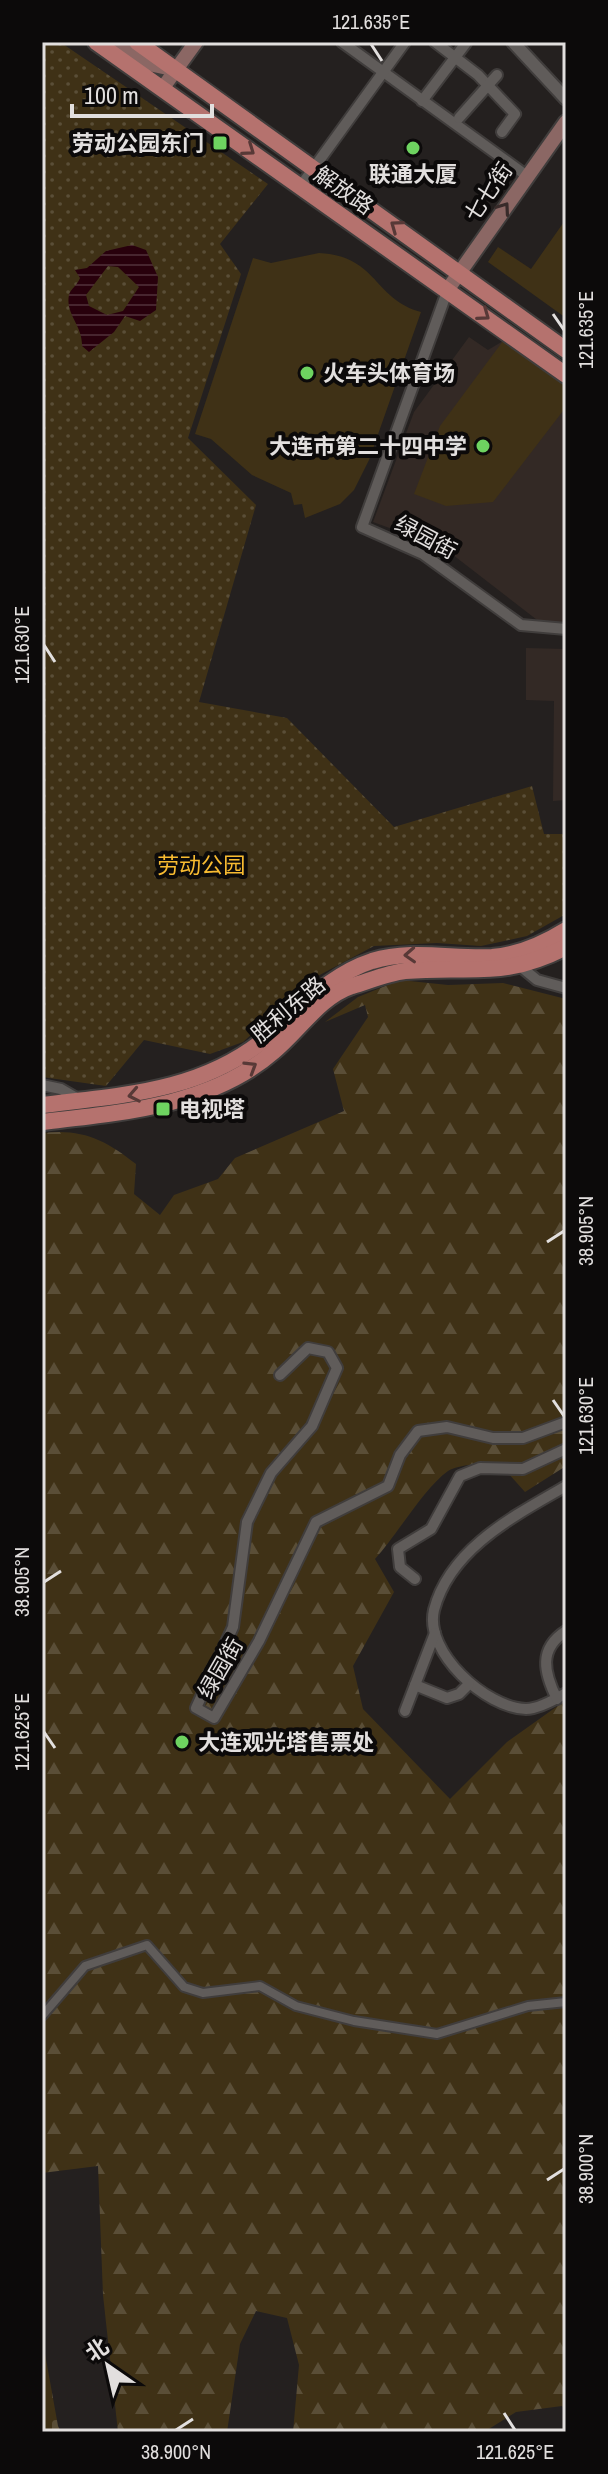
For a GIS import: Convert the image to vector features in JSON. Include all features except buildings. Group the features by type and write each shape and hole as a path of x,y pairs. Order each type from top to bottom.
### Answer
{"main road":[{"name":"解放路","path":"96,42 566,375"},
{"path":"162,89 196,42"},
{"name":"解放路","path":"126,44 175,70 566,350"},
{"name":"七七街","path":"448,289 566,122"},
{"path":"42,1105 157,1090 200,1078 266,1039 325,985 370,961 398,955 508,955 566,930"},
{"name":"胜利东路","path":"42,1122 129,1112 228,1081 272,1053 314,1011 348,987 402,971 495,972 520,966 566,947"}],"street":[{"path":"342,42 527,176"},
{"path":"300,187 405,42"},
{"path":"435,42 486,83 515,114 502,132"},
{"path":"513,42 566,99"},
{"path":"422,101 466,43"},
{"path":"459,118 486,83 497,75"},
{"name":"绿园街","path":"448,289 362,527 423,554 521,625 566,629"},
{"path":"520,966 537,980 566,988"},
{"path":"42,1085 61,1089 80,1100"},
{"name":"绿园街","path":"280,1375 308,1348 328,1352 337,1368 312,1426 271,1473 247,1522 233,1627 196,1708 214,1718 259,1641 316,1522 388,1486 400,1455 418,1431 447,1427 493,1438 523,1438 566,1422"},
{"path":"415,1579 400,1567 398,1549 431,1529 460,1476 480,1468 523,1469 566,1449"},
{"path":"405,1711 435,1633 434,1610 466,1553 515,1516 566,1486"},
{"path":"435,1633 458,1673 469,1684 498,1701 528,1709 562,1696 544,1668 546,1652 566,1631"},
{"path":"415,1685 447,1698 459,1694 469,1684"},
{"path":"42,2016 85,1966 147,1945 184,1987 203,1993 260,1986 296,2006 354,2021 437,2034 528,2006 566,2002"}],"shaded area":[{"path":"132,245 146,250 158,277 156,310 140,321 125,316 114,332 89,352 82,346 80,332 69,308 69,295 80,278 75,270 87,268 106,251","holes":["108,266 118,267 139,287 123,311 107,315 89,306 86,295"]},
{"name":"大连市第二十四中学","path":"469,337 488,350 503,341 566,386 566,622 541,623 444,548 373,522 414,412"},
{"path":"526,648 566,649 566,800 553,801 554,701 526,700"}],"green space":[{"name":"劳动公园","path":"42,42 60,42 268,184 220,244 241,274 188,438 256,505 199,702 287,718 394,827 532,786 544,834 566,834 566,914 527,936 481,946 437,943 374,946 314,978 243,1042 210,1054 144,1040 106,1086 42,1077"},
{"path":"566,219 566,318 488,262 498,247 531,269"},
{"name":"火车头体育场","path":"319,253 353,262 393,298 421,312 369,460 354,490 340,504 305,518 302,504 294,505 291,493 252,475 211,439 195,434 253,258 271,263"},
{"path":"503,341 566,386 566,407 493,502 446,506 414,494 440,426"},
{"path":"400,980 448,985 503,983 566,999 566,1466 525,1492 498,1462 458,1467 439,1479 375,1559 394,1592 353,1666 363,1709 450,1799 507,1742 566,1700 566,2411 562,2406 516,2412 484,2432 293,2432 299,2365 287,2318 256,2311 240,2344 227,2432 118,2432 103,2295 98,2166 42,2173 42,1133 81,1134 104,1142 125,1156 136,1164 134,1194 160,1215 174,1195 218,1179 235,1158 344,1111 333,1069 368,1017 365,1005 325,1022 358,997"},
{"path":"42,2337 58,2426 61,2432 42,2432"}],"place":[{"name":"劳动公园东门","path":"220,143"},
{"name":"联通大厦","path":"413,148"},
{"name":"火车头体育场","path":"307,373"},
{"name":"大连市第二十四中学","path":"483,446"},
{"name":"电视塔","path":"163,1109"},
{"name":"大连观光塔售票处","path":"182,1742"}]}
